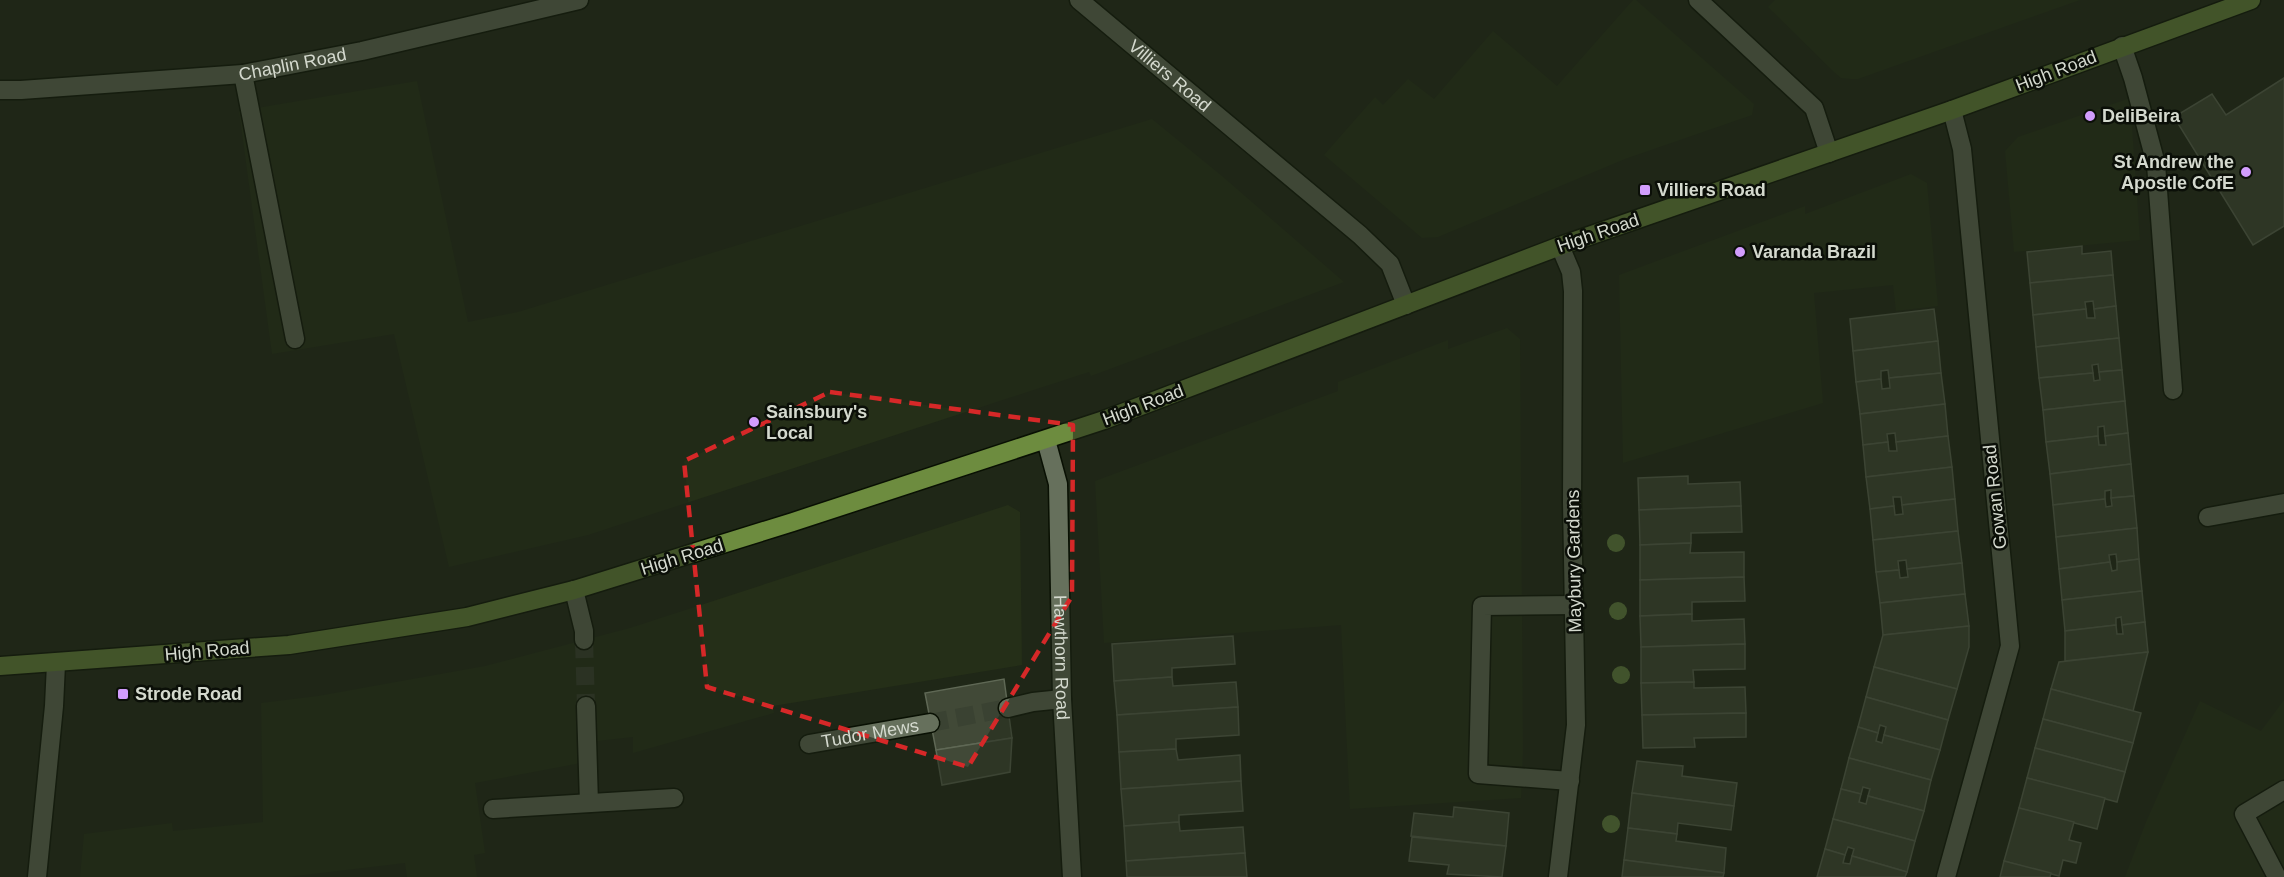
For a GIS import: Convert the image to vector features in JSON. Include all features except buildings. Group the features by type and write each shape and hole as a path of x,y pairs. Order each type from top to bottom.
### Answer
{"main road":[{"name":"High Road","path":"0,666 56,664 289,645 467,617 574,590 1046,440 1560,246 1952,110 2122,46 2225,4 2251,0"}],"street":[{"name":"Chaplin Road","path":"0,90 243,74 362,51 579,0"},
{"name":"Villiers Road","path":"1079,0 1359,235 1390,264 1406,305"},
{"path":"1698,0 1814,108 1829,153"},
{"path":"2122,46 2156,164 2173,390"},
{"path":"243,74 295,339"},
{"name":"Gowan Road","path":"1946,877 2010,646 1962,149 1952,110"},
{"name":"Maybury Gardens","path":"1558,877 1576,725 1572,502 1574,291 1571,272 1560,246"},
{"name":"Hawthorn Road","path":"1046,440 1058,484 1062,699 1072,877"},
{"path":"2208,517 2284,503"},
{"path":"574,590 584,640"},
{"path":"1569,781 1478,774 1482,606 1574,605"},
{"path":"38,877 56,664"},
{"path":"1008,708 1033,702 1062,699"},
{"path":"586,706 590,803"},
{"name":"Tudor Mews","path":"808,744 930,723"},
{"path":"2277,877 2244,814 2284,790"},
{"path":"493,809 674,798"}],"highlighted area":[{"path":"830,392 1073,425 1072,596 968,767 707,687 684,461"}],"shaded area":[{"path":"1633,0 1636,0 1754,104 1752,115 1625,159 1438,237 1422,238 1324,155 1375,97 1383,105 1408,79 1434,99 1493,31 1557,86"},
{"path":"1775,0 2080,0 1858,79 1851,79 1841,78 1834,72 1768,7"},
{"path":"417,81 468,322 518,312 1152,119 1222,176 1344,282 1091,376 1089,372 588,535 449,567 394,334 272,354 239,111"},
{"path":"2130,98 2140,240 2014,252 2005,151 2018,137"},
{"path":"1911,174 1927,183 1938,306 1896,311 1893,285 1814,293 1823,403 1623,463 1619,275 1805,206 1805,214"},
{"path":"1507,328 1520,339 1523,751 1521,798 1350,809 1341,625 1104,643 1095,481 1338,391 1338,382 1448,340 1448,349"},
{"path":"1008,505 1020,512 1022,665 773,706 774,713 633,753 633,737 597,741 597,760 475,783 485,853 474,855 477,877 407,877 405,863 287,877 80,877 84,834 172,823 173,831 263,822 261,703 318,696 485,666 630,628"},
{"path":"2284,700 2284,877 2125,877 2146,822 2200,701 2261,731"}],"tunnel":[{"path":"584,640 586,706"},
{"path":"930,723 1008,708"}],"place":[{"name":"DeliBeira","path":"2090,116"},
{"name":"St Andrew the Apostle CofE","path":"2246,172"},
{"name":"Villiers Road","path":"1645,190"},
{"name":"Varanda Brazil","path":"1740,252"},
{"name":"Sainsbury's Local","path":"754,422"},
{"name":"Strode Road","path":"123,694"}]}
